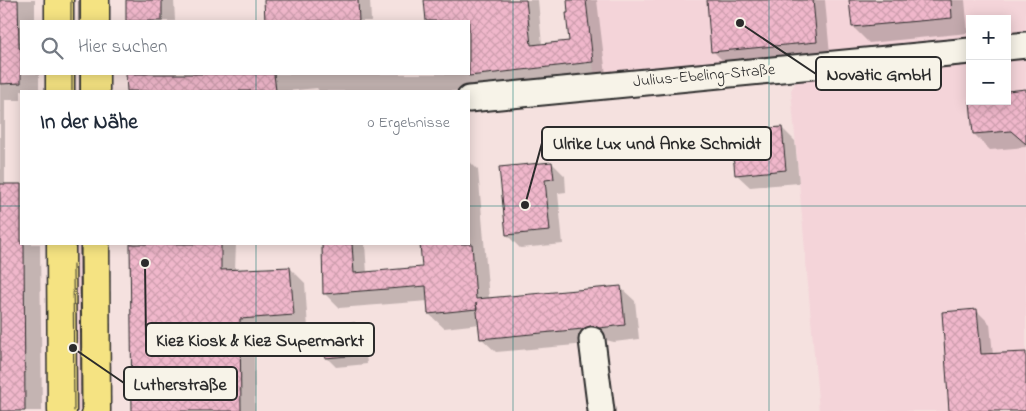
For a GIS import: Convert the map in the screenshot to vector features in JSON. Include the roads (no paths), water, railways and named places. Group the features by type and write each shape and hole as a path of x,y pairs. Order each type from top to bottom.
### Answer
{"main road":[{"path":"59,0 59,20"},
{"path":"95,0 95,20"},
{"path":"60,75 60,90"},
{"path":"95,75 95,90"},
{"path":"61,245 62,411"},
{"path":"95,245 96,411"}],"street":[{"path":"1011,47 1026,45"},
{"name":"Julius-Ebeling-Straße","path":"470,98 966,51"},
{"path":"592,340 601,411"}],"tram line":[{"path":"71,0 71,20"},
{"path":"79,0 79,20"},
{"path":"72,75 72,90"},
{"path":"80,75 80,90"},
{"path":"81,245 82,411"},
{"path":"73,264 74,411"}],"place":[{"name":"Novatic GmbH","path":"740,23"},
{"name":"Ulrike Lux und Anke Schmidt","path":"525,205"},
{"name":"Kiez Kiosk & Kiez Supermarkt","path":"145,263"},
{"name":"Lutherstraße","path":"73,348"}]}
